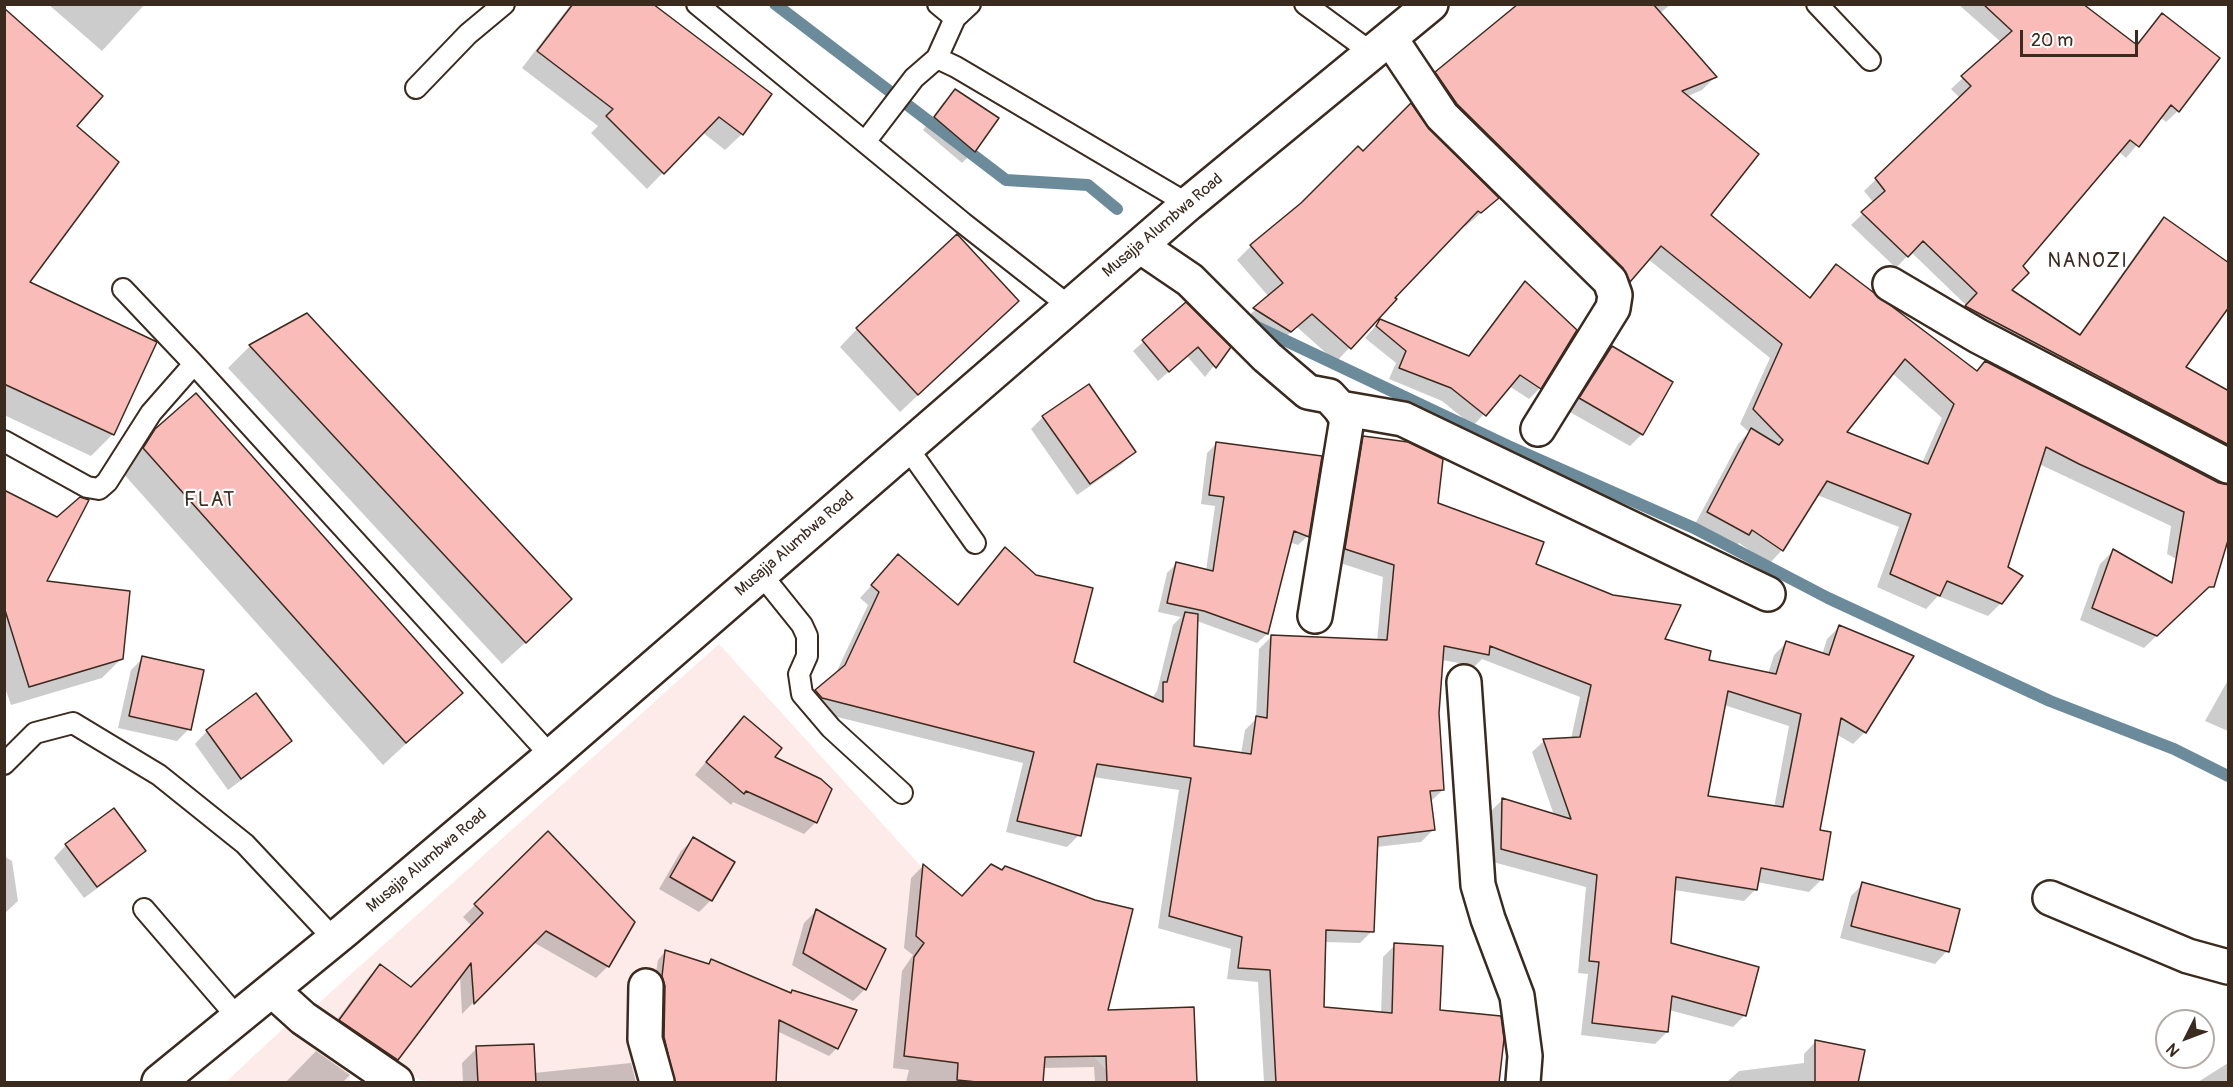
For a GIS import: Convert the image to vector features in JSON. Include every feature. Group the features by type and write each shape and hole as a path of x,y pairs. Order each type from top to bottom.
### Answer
{"street":[{"name":"Musajja Alumbwa Road","path":"159,1083 551,756 1188,204 1431,4"},
{"path":"1381,45 1442,116 1610,280 1615,295 1613,308 1538,429"},
{"path":"1140,246 1190,280 1267,357 1308,392 1329,396 1347,419 1315,616"},
{"path":"1890,284 1978,336 2229,466"},
{"path":"1340,408 1402,419 1768,594"},
{"path":"1464,682 1478,885 1488,919 1517,996 1525,1056 1522,1083"},
{"path":"2050,898 2188,956 2229,967"},
{"path":"646,986 645,1039 657,1083"},
{"path":"272,990 303,1018 396,1083"}],"lane":[{"path":"416,88 468,34 504,4"},
{"path":"697,4 1069,306"},
{"path":"938,4 955,18"},
{"path":"865,142 914,78 937,58 955,18 970,4"},
{"path":"1305,4 1381,45"},
{"path":"1817,4 1870,60"},
{"path":"937,58 1188,204"},
{"path":"123,289 551,756"},
{"path":"4,441 87,488 99,489 108,482 151,413 194,364"},
{"path":"907,447 975,543"},
{"path":"760,574 802,625 807,636 807,656 799,674 802,694 831,728 902,793"},
{"path":"4,764 35,733 73,723 159,776 245,844 334,939"},
{"path":"144,909 238,1018"}],"shaded area":[{"path":"719,644 1117,1082 439,1082 420,1080 311,1010"},
{"path":"289,1023 350,1065 350,1082 226,1082"}],"building":[{"path":"573,4 653,4 772,94 743,135 719,117 664,174 606,116 613,109 537,51"},
{"path":"1518,4 1653,4 1717,77 1682,91 1759,154 1711,215 1810,298 1836,264 1977,371 1985,361 2219,483 2229,485 2229,537 2214,587 2209,587 2157,636 2092,608 2113,549 2172,583 2184,512 2046,447 2008,567 2023,576 2002,604 1947,581 1940,596 1890,574 1911,514 1827,481 1783,551 1752,530 1749,535 1707,512 1751,428 1779,445 1783,440 1753,409 1782,344 1661,246 1630,282 1623,268 1457,104 1435,72","holes":["1905,359 1954,404 1928,464 1847,432"]},
{"path":"1983,4 2083,4 2137,45 2162,13 2220,58 2179,112 2171,105 2139,147 2130,140 2023,266 2029,273 2012,290 2080,335 2164,217 2229,263 2229,307 2186,367 2229,391 2229,445 1965,306 1977,293 1923,241 1908,257 1861,212 1885,191 1875,178 1971,86 1961,76 2012,31"},
{"path":"4,8 103,96 77,126 119,162 30,282 157,342 114,435 4,384"},
{"path":"955,89 999,118 975,152 934,117"},
{"path":"1411,103 1429,129 1499,198 1481,213 1478,211 1395,298 1397,299 1351,349 1312,314 1291,332 1253,308 1283,283 1250,245 1301,203 1358,146 1363,151"},
{"path":"957,234 1019,301 918,395 856,328"},
{"path":"1525,281 1577,330 1541,389 1520,375 1486,416 1451,388 1399,368 1406,351 1376,326 1380,319 1469,356"},
{"path":"1186,302 1231,347 1216,368 1198,347 1169,372 1142,340"},
{"path":"307,313 572,599 526,643 249,345"},
{"path":"1612,346 1673,382 1643,435 1579,398"},
{"path":"1089,384 1136,452 1090,484 1042,416"},
{"path":"196,393 463,693 406,743 143,448 155,429"},
{"path":"1363,436 1408,442 1443,459 1438,503 1544,542 1536,564 1613,595 1681,605 1665,639 1711,651 1709,660 1776,674 1786,641 1829,655 1839,625 1914,656 1866,733 1841,718 1820,830 1831,832 1823,880 1761,868 1757,890 1676,877 1671,943 1759,967 1746,1016 1672,996 1668,1032 1592,1023 1599,962 1589,961 1597,875 1501,849 1502,798 1571,819 1543,739 1580,737 1591,685 1490,646 1489,655 1444,646 1439,713 1444,790 1430,791 1435,830 1378,837 1374,932 1326,930 1324,1007 1392,1013 1394,943 1443,946 1440,1010 1501,1016 1504,1039 1499,1083 1276,1083 1270,970 1238,968 1242,937 1169,916 1191,778 1097,764 1081,836 1017,821 1034,752 822,698 815,690 845,665 879,592 871,585 898,554 958,605 1005,547 1036,575 1093,588 1074,662 1163,702 1163,682 1167,682 1185,612 1198,614 1194,746 1251,754 1256,716 1267,718 1271,635 1387,640 1394,565 1345,549","holes":["1728,691 1801,714 1783,807 1708,796"]},
{"path":"1216,442 1322,456 1309,537 1294,531 1268,634 1204,611 1167,603 1176,562 1213,571 1224,497 1209,495"},
{"path":"4,490 57,517 80,497 89,500 47,581 130,591 123,659 29,687 4,607"},
{"path":"142,656 204,670 191,730 129,716"},
{"path":"256,693 292,741 241,779 206,730"},
{"path":"744,716 782,748 775,757 821,779 832,789 817,823 746,791 744,794 706,762"},
{"path":"114,808 146,851 97,887 65,844"},
{"path":"548,831 635,922 609,967 546,931 474,1004 471,963 398,1060 339,1020 380,964 411,987 483,913 474,904"},
{"path":"693,837 735,862 712,901 670,877"},
{"path":"923,864 962,896 991,864 1002,870 1005,866 1095,900 1133,909 1108,1010 1194,1007 1197,1083 1107,1083 1106,1056 1045,1057 1043,1083 987,1083 957,1080 958,1063 904,1056 914,957 924,943 916,936"},
{"path":"1862,882 1960,909 1949,952 1851,926"},
{"path":"816,909 886,949 866,990 803,953"},
{"path":"665,950 709,964 711,959 791,993 792,990 857,1010 838,1049 779,1020 776,1083 675,1083 664,1037 665,986 662,976"},
{"path":"1815,1040 1865,1050 1858,1083 1815,1083"},
{"path":"534,1044 536,1083 478,1083 476,1046"}],"waterway":[{"path":"775,4 1006,180 1088,185 1117,209"},
{"path":"1249,320 1257,327 1508,446 1694,528 1828,598 2050,701 2174,749 2228,776"}],"district":[{"name":"NANOZI","path":"2088,262"},
{"name":"FLAT","path":"210,501"}]}
